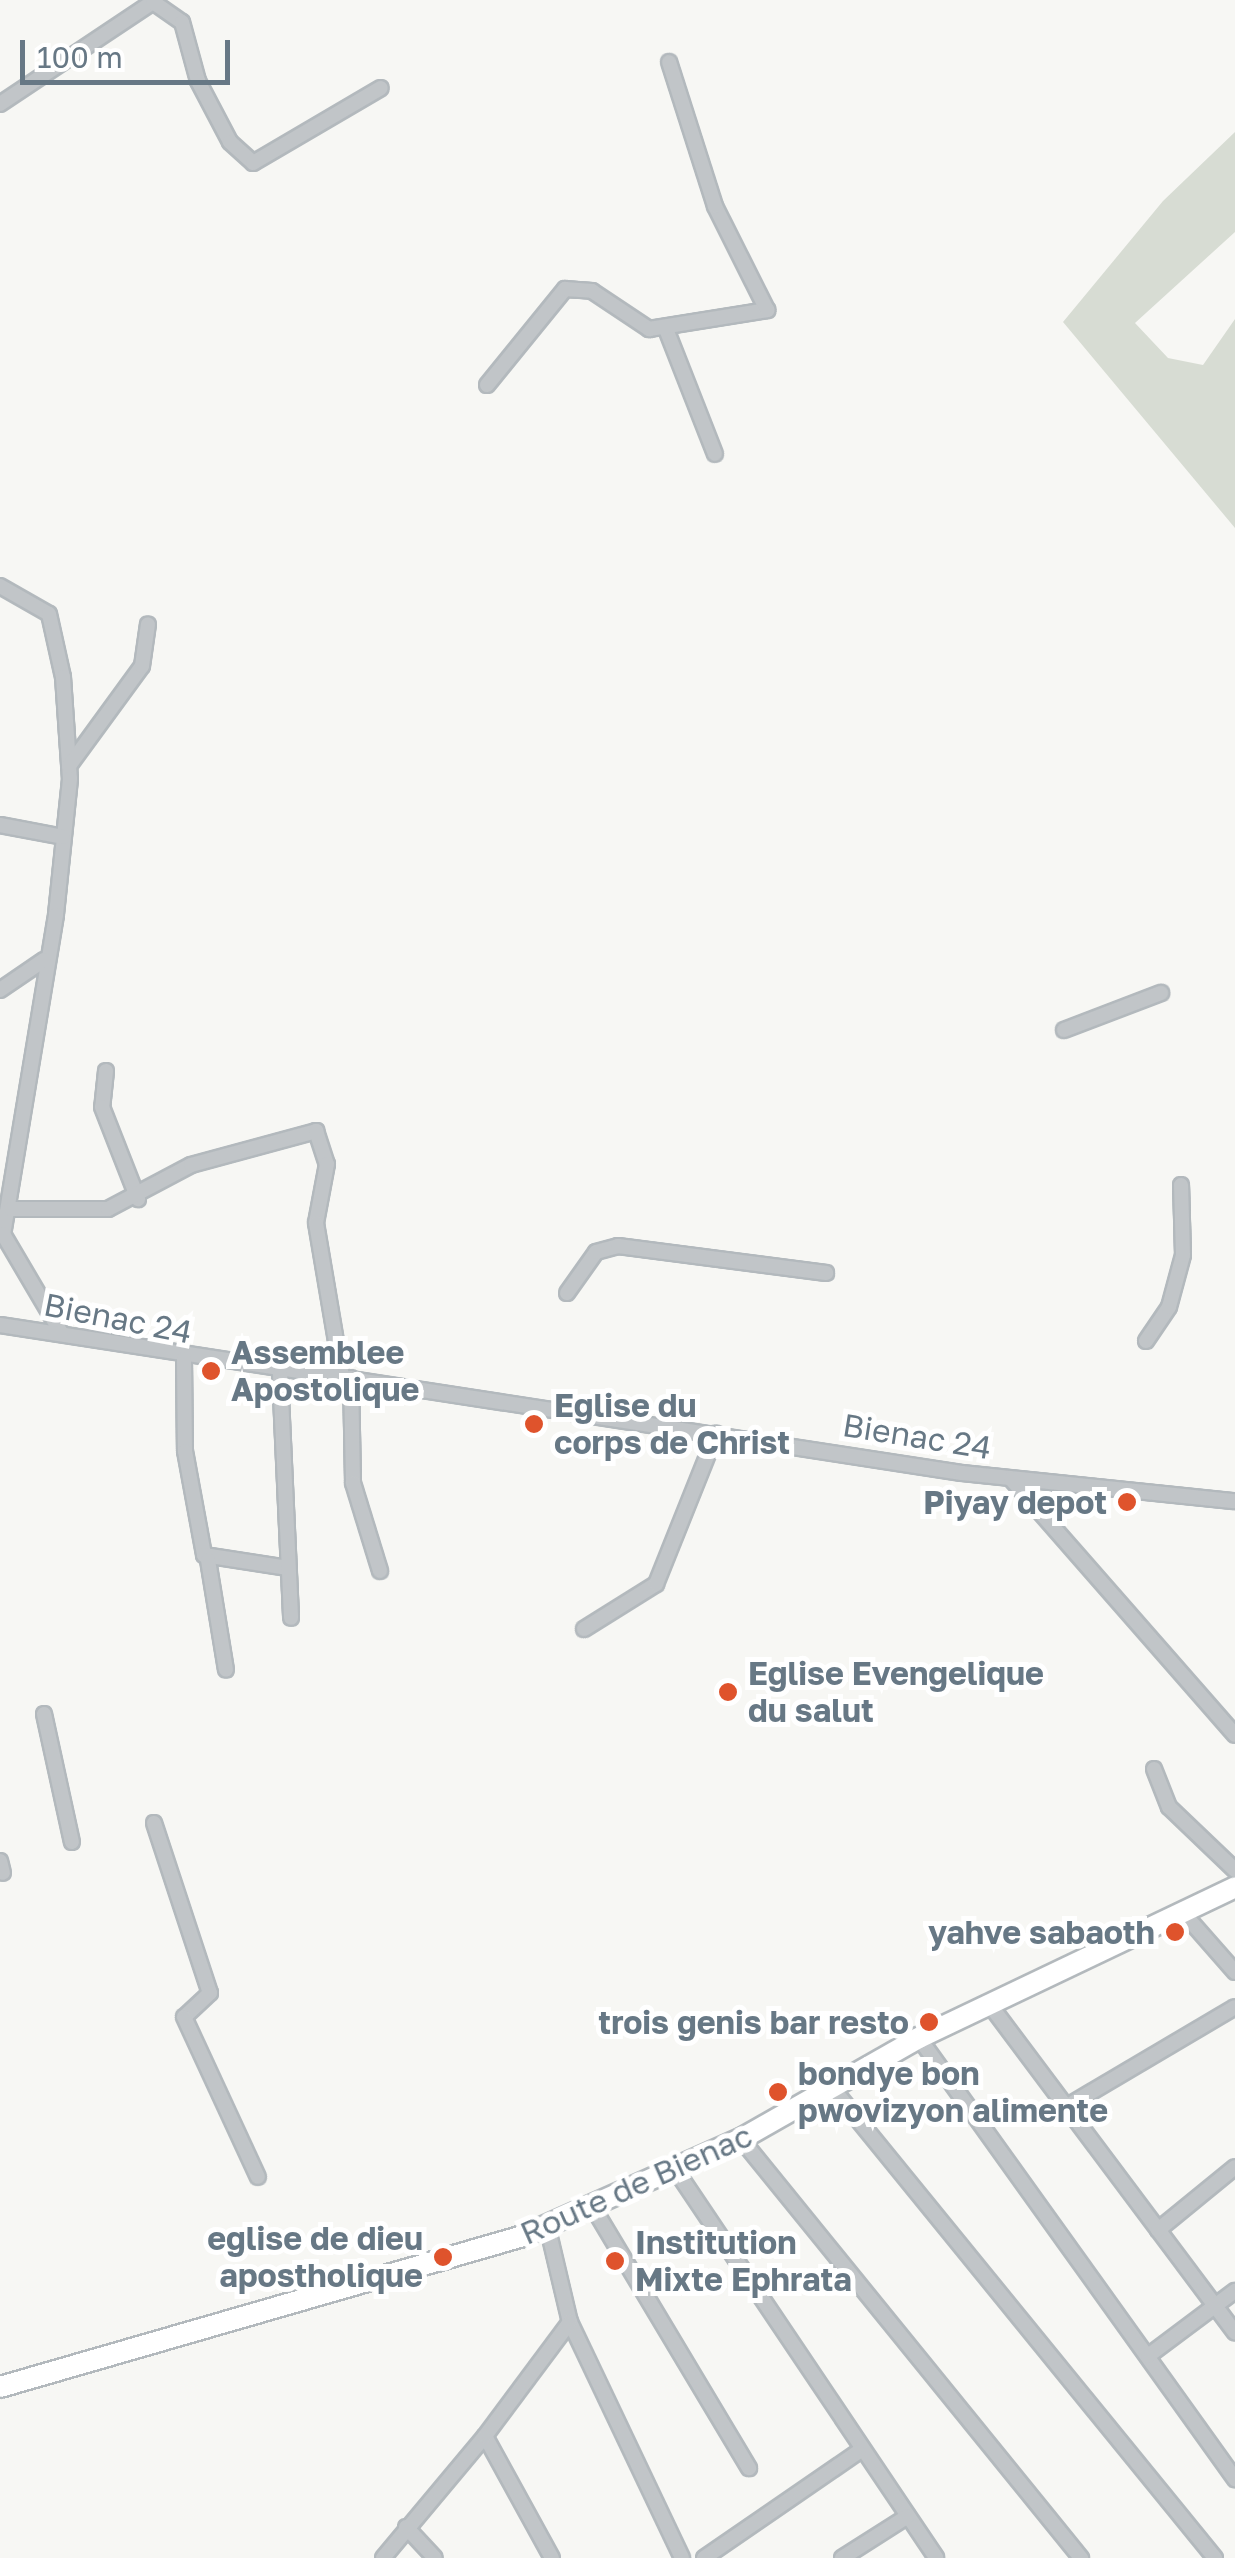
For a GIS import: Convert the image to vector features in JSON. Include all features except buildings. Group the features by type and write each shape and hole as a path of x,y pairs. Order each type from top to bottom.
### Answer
{"main road":[{"name":"Route de Bienac","path":"0,2387 438,2266 546,2225 742,2139 919,2038 1185,1915 1235,1887"}],"street":[{"path":"0,104 153,2 182,22 198,81 230,142 253,163 381,88"},
{"path":"487,385 565,289 584,288 639,324 666,329 767,310 715,206 669,62"},
{"path":"666,329 715,454"},
{"path":"0,586 49,614 69,766 12,1209 2,1234 62,1334"},
{"path":"69,766 142,666 148,624"},
{"path":"0,825 63,836"},
{"path":"0,990 44,960"},
{"path":"1064,1030 1160,994"},
{"path":"106,1072 102,1107 138,1199"},
{"path":"12,1209 108,1209 138,1199 191,1165 316,1131 326,1164 316,1224 346,1378 353,1482 380,1571"},
{"path":"1146,1342 1169,1307 1183,1255 1181,1185"},
{"path":"567,1292 596,1252 618,1246 826,1272"},
{"name":"Bienac 24","path":"0,1325 280,1374 346,1378 1011,1479 1229,1500"},
{"path":"184,1359 185,1451 226,1670"},
{"path":"280,1374 291,1618"},
{"path":"584,1629 656,1584 716,1434"},
{"path":"1011,1479 1235,1735"},
{"path":"1229,1500 1235,1514"},
{"path":"208,1560 288,1568"},
{"path":"44,1714 72,1842"},
{"path":"1154,1769 1169,1807 1235,1870"},
{"path":"154,1823 210,1993 184,2017 258,2177"},
{"path":"1185,1915 1235,1972"},
{"path":"990,2005 1235,2333"},
{"path":"1066,2107 1235,2007"},
{"path":"919,2038 1235,2479"},
{"path":"833,2089 1215,2558"},
{"path":"742,2139 1082,2558"},
{"path":"673,2166 858,2452 936,2558"},
{"path":"1158,2230 1235,2168"},
{"path":"591,2204 749,2468"},
{"path":"546,2225 570,2322 682,2558"},
{"path":"1148,2356 1235,2290"},
{"path":"383,2558 486,2436 570,2322"},
{"path":"486,2436 552,2558"},
{"path":"704,2558 858,2452"},
{"path":"842,2558 908,2516"},
{"path":"406,2527 435,2558"}],"shaded area":[{"path":"1235,132 1235,232 1135,323 1168,358 1203,365 1235,319 1235,528 1063,322 1163,201"}],"place":[{"name":"Assemblee Apostolique","path":"211,1371"},
{"name":"Eglise du corps de Christ","path":"534,1424"},
{"name":"Piyay depot","path":"1127,1502"},
{"name":"Eglise Evengelique du salut","path":"728,1692"},
{"name":"yahve sabaoth","path":"1175,1932"},
{"name":"trois genis bar resto","path":"929,2022"},
{"name":"bondye bon pwovizyon alimente","path":"778,2092"},
{"name":"eglise de dieu apostholique","path":"443,2257"},
{"name":"Institution Mixte Ephrata","path":"615,2261"}]}
